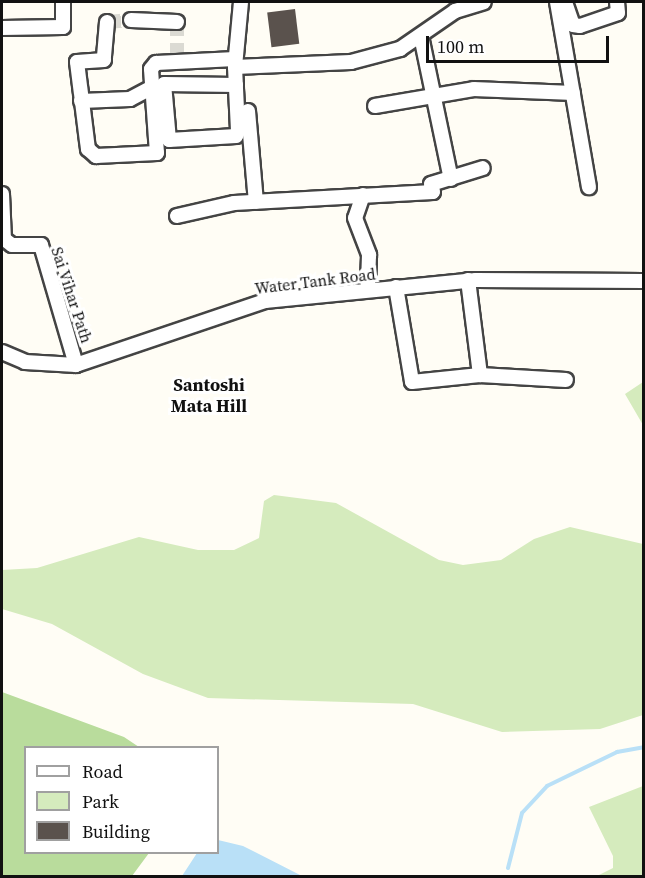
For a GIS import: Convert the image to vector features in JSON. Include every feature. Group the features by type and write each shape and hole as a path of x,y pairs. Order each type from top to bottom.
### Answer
{"street":[{"path":"2,28 63,27 63,2"},
{"path":"236,85 164,84 160,89 169,140 236,136 236,85 235,63 241,2"},
{"path":"106,22 104,60 77,62 90,153 157,153 151,88 151,69 156,63 177,58 235,63 351,62 400,49 465,4 484,2"},
{"path":"557,2 589,187"},
{"path":"565,2 573,26 580,26 618,13 617,2"},
{"path":"131,20 177,22"},
{"path":"421,36 432,98 451,179"},
{"path":"81,101 129,99 151,88"},
{"path":"375,106 474,89 573,93"},
{"path":"248,111 256,202"},
{"path":"177,216 256,202 433,192 431,184 483,168"},
{"name":"Sai Vihar Path","path":"2,194 4,238 12,246 41,245 76,365"},
{"path":"363,195 355,218 369,255 368,290"},
{"path":"468,280 480,375"},
{"name":"Water Tank Road","path":"2,352 25,362 76,365 265,301 468,280 644,281"},
{"path":"396,287 412,382 480,375 566,380"}],"green space":[{"path":"643,382 643,425 625,394"},
{"path":"274,495 336,503 439,560 463,565 501,560 534,539 570,527 643,544 643,715 600,729 502,732 413,704 208,698 143,674 52,624 2,609 2,570 37,568 139,537 198,550 234,550 259,538 264,501"},
{"path":"2,692 124,737 138,746 24,746 24,854 148,854 132,876 2,876"},
{"path":"643,786 643,876 597,876 613,868 613,856 589,807"}],"water":[{"path":"219,840 243,846 302,876 182,876 196,854 219,854"}],"building":[{"path":"295,9 299,44 271,47 267,12"}],"waterway":[{"path":"508,868 522,813 547,786 617,752 644,747"}],"tunnel":[{"path":"107,22 131,20"},
{"path":"177,22 177,54"}],"district":[{"name":"Santoshi Mata Hill","path":"209,396"}]}
